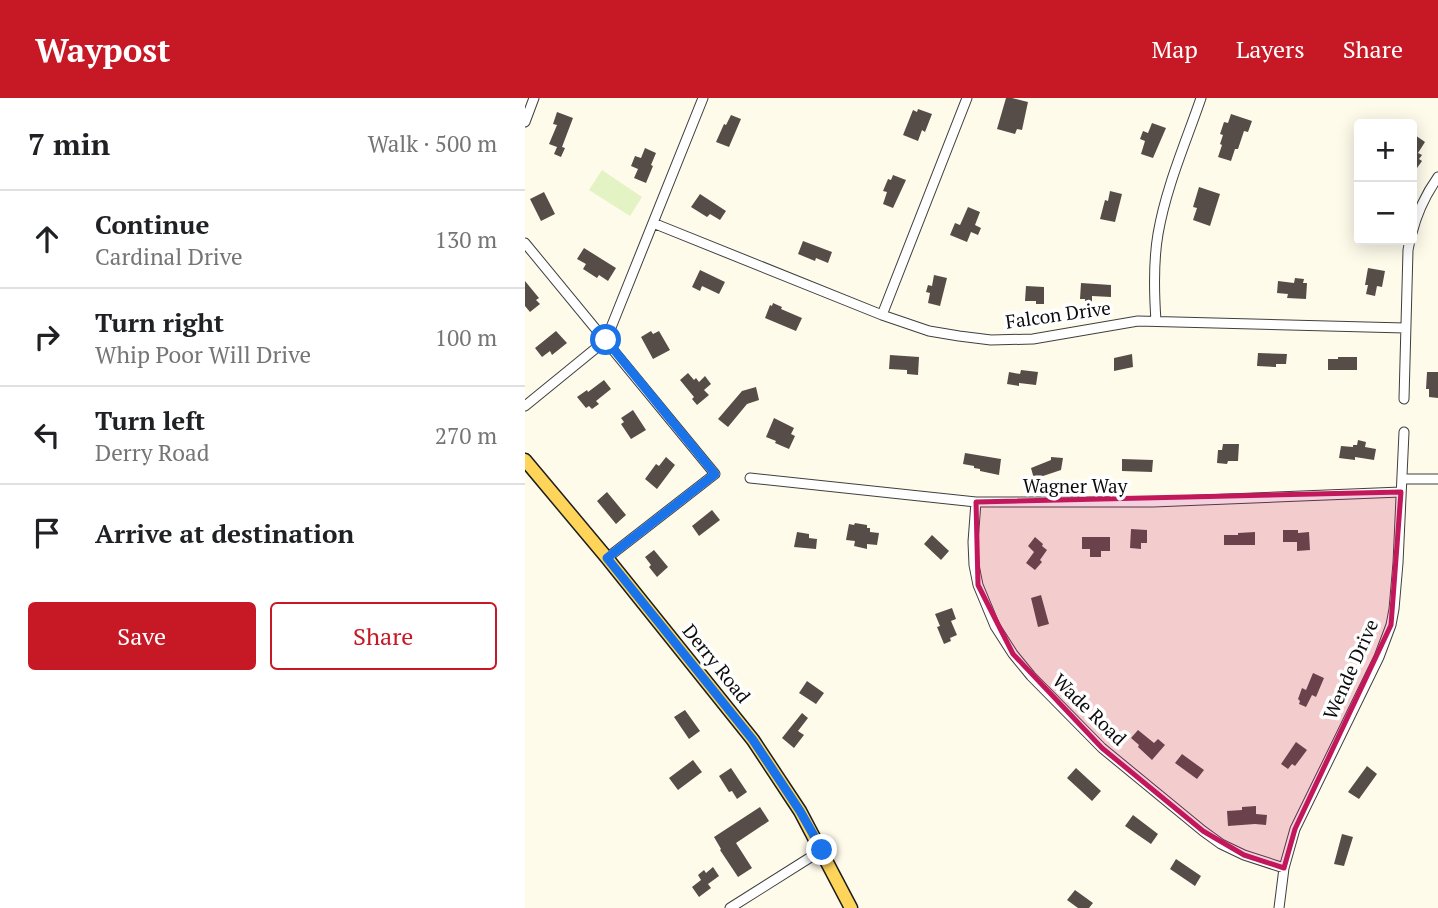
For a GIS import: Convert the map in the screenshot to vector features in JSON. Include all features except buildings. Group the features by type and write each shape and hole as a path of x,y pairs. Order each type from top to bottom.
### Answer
{"main road":[{"name":"Derry Road","path":"525,460 753,740 794,801 851,908"}],"street":[{"path":"525,122 534,98"},
{"path":"525,406 606,340 703,98"},
{"path":"882,315 968,98"},
{"path":"1156,321 1154,279 1162,215 1202,98"},
{"path":"1417,216 1438,177"},
{"name":"Falcon Drive","path":"653,223 882,315 940,333 1012,340 1138,321 1405,328"},
{"path":"525,243 715,474 607,558"},
{"path":"1404,399 1409,245"},
{"name":"Wende Drive","path":"1279,908 1284,868 1295,829 1379,657 1391,625 1396,585 1404,432"},
{"name":"Wagner Way","path":"750,478 976,502 1185,501 1401,492"},
{"path":"1402,479 1438,480"},
{"name":"Wade Road","path":"976,502 973,542 978,585 995,626 1031,676 1103,748 1220,844 1284,868"},
{"path":"730,908 822,850"}],"highlighted area":[{"path":"1401,492 1391,625 1295,829 1284,868 1244,855 1203,831 1102,748 1013,654 978,585 976,502"}],"green space":[{"path":"602,170 642,197 630,216 589,190"}],"route":[{"path":"606,340 715,474 607,558 753,740 783,783 822,850"}]}
